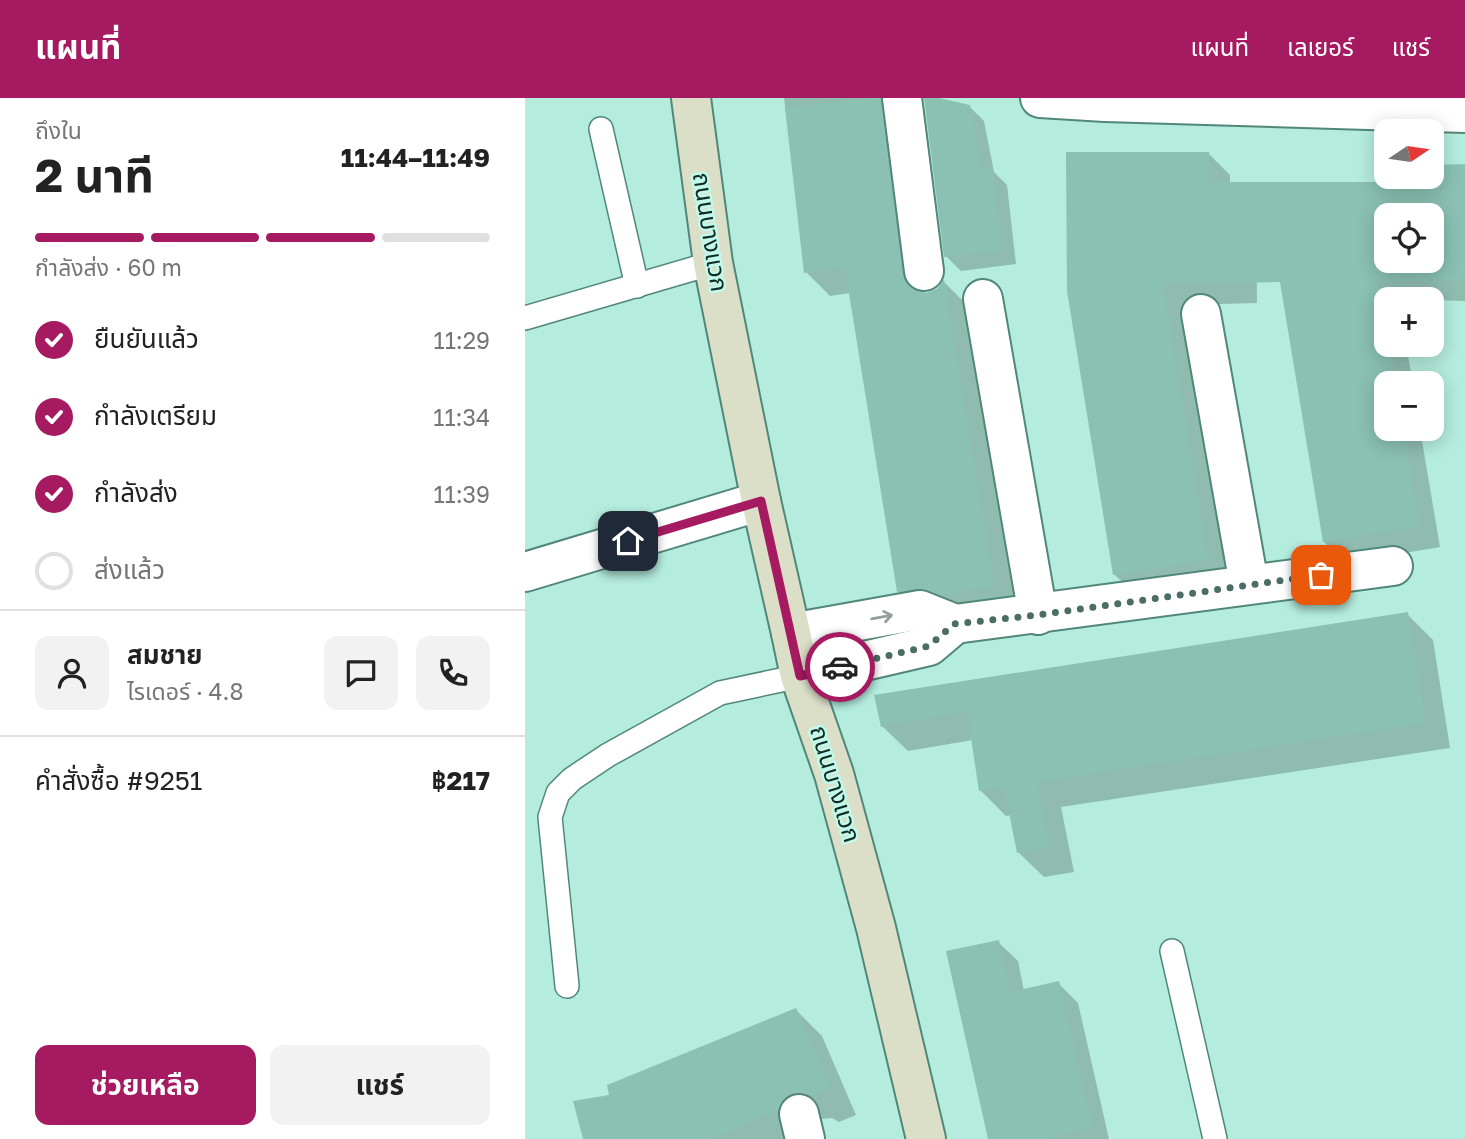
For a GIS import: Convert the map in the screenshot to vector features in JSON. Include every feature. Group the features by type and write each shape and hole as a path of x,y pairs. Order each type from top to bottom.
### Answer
{"main road":[{"name":"ถนนบางแวก","path":"691,98 713,263 800,676 834,774 876,928 926,1139"}],"street":[{"path":"902,98 924,271"},
{"path":"1040,98 1465,113"},
{"path":"983,299 1038,615"},
{"path":"1201,314 1248,584"},
{"path":"525,572 761,501"},
{"path":"791,634 920,610 954,624 1393,566"},
{"path":"800,676 929,646 954,624"}],"lane":[{"path":"601,129 637,286"},
{"path":"525,318 713,263"},
{"path":"567,986 550,817 558,793 572,779 608,755 720,694 800,676"},
{"path":"1172,951 1215,1139"}],"building":[{"path":"881,98 902,274 906,284 915,291 926,293 937,289 944,279 994,586 942,595 917,588 897,592 845,268 804,273 785,108"},
{"path":"924,98 939,98 970,105 982,170 992,168 1002,250 944,257"},
{"path":"1066,152 1209,152 1209,182 1374,182 1374,189 1444,189 1444,165 1465,164 1465,280 1379,282 1380,287 1374,287 1374,357 1391,357 1394,371 1374,371 1374,441 1405,441 1420,526 1323,542 1280,282 1163,284 1208,560 1113,575 1067,291"},
{"path":"1408,612 1426,723 1037,782 1049,847 1017,853 1004,787 979,791 967,711 881,727 874,695"},
{"path":"999,940 1010,992 1059,981 1092,1128 1046,1139 988,1139 946,951"},
{"path":"796,1008 831,1088 811,1097 805,1093 793,1093 784,1099 778,1111 712,1139 583,1139 573,1101 609,1095 607,1085"}],"way so far":[{"path":"840,667 929,646 954,624 1038,615 1321,575"}],"route":[{"path":"628,541 761,501 800,676 840,667"}]}
